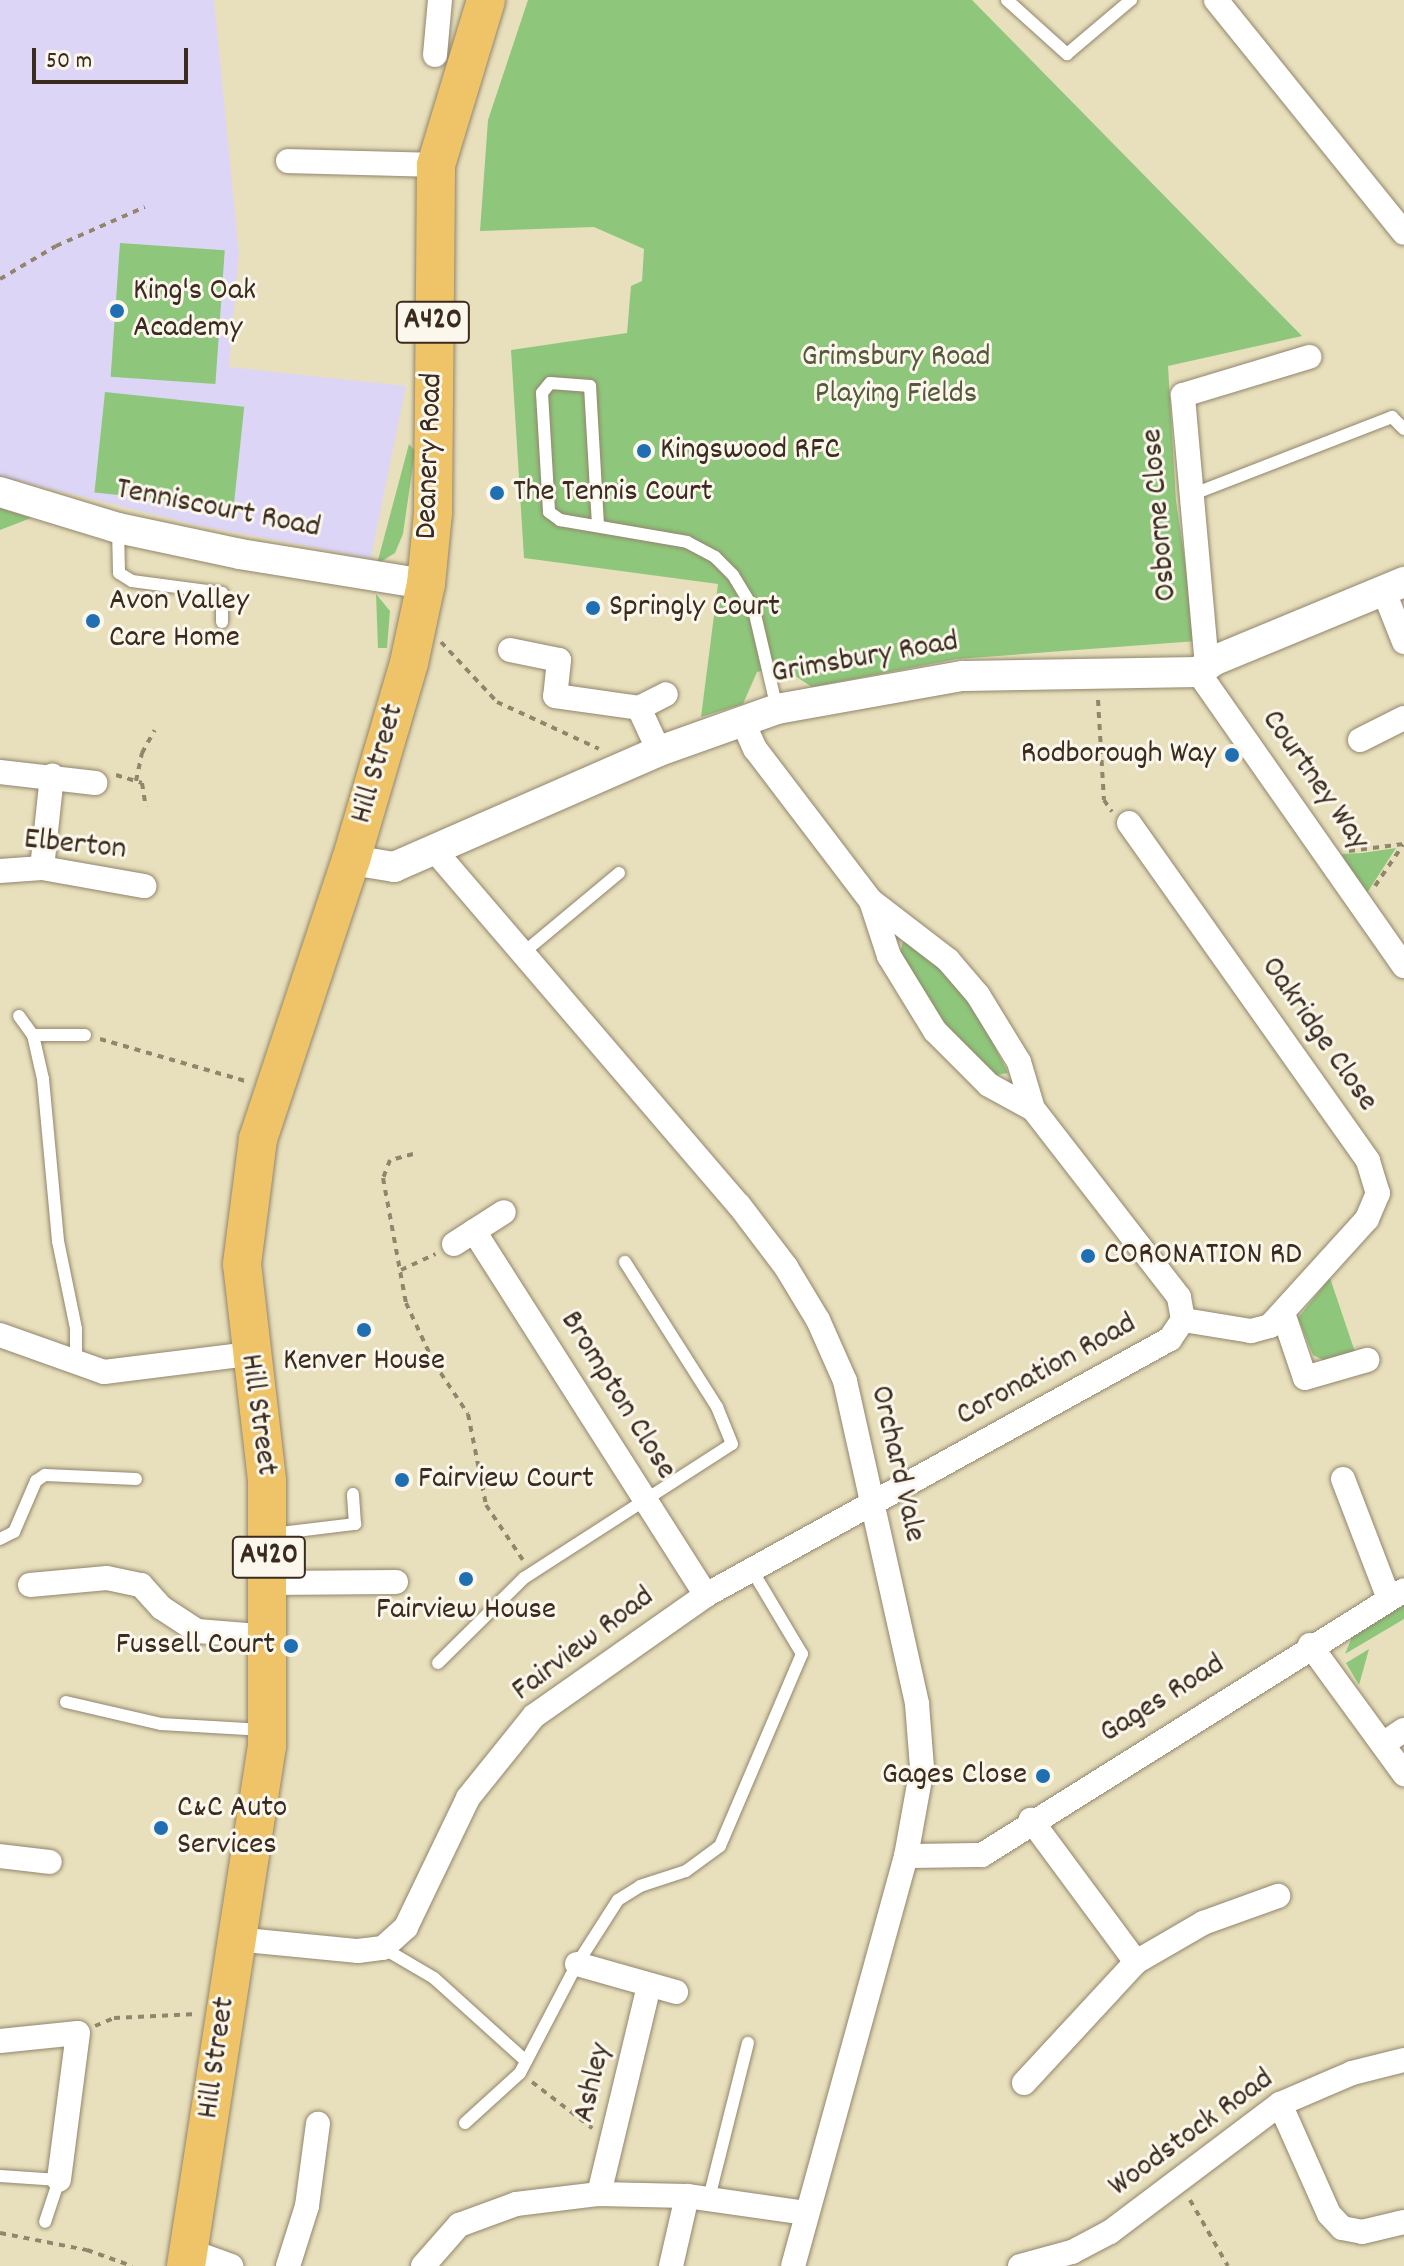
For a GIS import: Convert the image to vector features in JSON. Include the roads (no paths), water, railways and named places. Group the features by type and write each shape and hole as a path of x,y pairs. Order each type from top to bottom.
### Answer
{"main road":[{"name":"Deanery Road","path":"426,584 433,513 436,165 486,0"},
{"name":"Hill Street","path":"188,2258 268,1730 271,1637 267,1480 248,1354 242,1264 258,1139 351,860 426,584"}],"street":[{"path":"435,55 440,0"},
{"path":"1216,0 1404,233"},
{"path":"288,161 436,165"},
{"name":"Osborne Close","path":"1203,669 1183,395 1309,357"},
{"name":"Tenniscourt Road","path":"0,492 118,528 426,584"},
{"path":"1394,586 1404,642"},
{"name":"Grimsbury Road","path":"351,860 394,867 436,852 659,751 777,709 963,676 1203,669 1394,586"},
{"path":"510,650 559,660 555,696 639,708 666,694"},
{"name":"Courtney Way","path":"1203,669 1404,966"},
{"path":"639,708 659,751"},
{"path":"1360,740 1404,718"},
{"name":"Coronation Road","path":"742,720 755,749 871,901 948,960 978,995 1019,1062 1033,1109 1179,1297 1183,1320 1170,1339 872,1504"},
{"path":"0,772 95,783"},
{"path":"42,868 52,776"},
{"name":"Oakridge Close","path":"1129,823 1371,1171 1378,1193 1367,1219 1284,1316 1270,1326 1251,1331 1183,1320"},
{"name":"Orchard Vale","path":"436,852 786,1267 818,1320 845,1381 917,1704 922,1768 906,1856 793,2266"},
{"name":"Elberton","path":"0,871 42,868 144,886"},
{"name":"Coronation Road","path":"871,901 889,956 935,1031 989,1085 1033,1109"},
{"name":"Brompton Close","path":"504,1212 464,1238 645,1499 706,1595"},
{"path":"1284,1316 1305,1378 1367,1360"},
{"path":"0,1335 76,1365 104,1372 248,1354"},
{"path":"1343,1479 1396,1593"},
{"name":"Fairview Road","path":"383,1948 406,1927 468,1798 534,1716 706,1595 872,1504"},
{"path":"30,1585 107,1578 141,1585 162,1608 197,1631 271,1637"},
{"path":"270,1583 396,1582"},
{"name":"Gages Road","path":"906,1856 982,1855 1031,1820 1396,1593"},
{"path":"1310,1645 1404,1774"},
{"path":"1383,1744 1404,1730"},
{"path":"1031,1820 1136,1962"},
{"path":"0,1856 50,1862"},
{"path":"1024,2083 1136,1962 1203,1923 1278,1896"},
{"path":"235,1939 358,1951 383,1948"},
{"path":"577,1964 676,1992"},
{"name":"Ashley","path":"599,2194 649,1985"},
{"path":"0,2041 78,2033 59,2180"},
{"name":"Woodstock Road","path":"1020,2266 1076,2259 1280,2104 1352,2073 1404,2060"},
{"path":"1280,2104 1329,2214 1342,2228 1362,2232 1404,2222"},
{"path":"288,2266 307,2206 318,2124"},
{"path":"423,2266 459,2225 485,2213 599,2194 698,2197 807,2213"},
{"path":"671,2266 698,2197"},
{"path":"188,2258 231,2266"}],"lane":[{"path":"1007,0 1067,54 1131,0"},
{"path":"598,525 590,386 550,383 542,393 549,512 560,520 687,542 715,557 733,575 754,610 777,709"},
{"path":"1191,495 1387,418 1395,417 1404,429"},
{"path":"118,528 119,573 132,581 222,593 222,622"},
{"path":"523,953 619,873"},
{"path":"19,1016 33,1035 43,1079 58,1241 76,1329 76,1365"},
{"path":"33,1035 85,1035"},
{"path":"438,1663 532,1572 732,1444 717,1407 625,1262"},
{"path":"0,1539 14,1532 36,1481 45,1475 136,1479"},
{"path":"269,1534 355,1524 353,1494"},
{"path":"465,2123 523,2067 577,1964 618,1900 640,1886 686,1871 720,1846 802,1654 752,1570"},
{"path":"66,1702 161,1724 268,1730"},
{"path":"383,1948 434,1978 523,2067"},
{"path":"698,2197 748,2043"},
{"path":"0,2176 59,2180 45,2222"}],"place":[{"name":"King's Oak Academy","path":"117,311"},
{"name":"Kingswood RFC","path":"644,451"},
{"name":"The Tennis Court","path":"497,493"},
{"name":"Springly Court","path":"593,608"},
{"name":"Avon Valley Care Home","path":"93,621"},
{"name":"Rodborough Way","path":"1232,755"},
{"name":"CORONATION RD","path":"1088,1256"},
{"name":"Kenver House","path":"364,1330"},
{"name":"Fairview Court","path":"402,1480"},
{"name":"Fairview House","path":"466,1579"},
{"name":"Fussell Court","path":"291,1646"},
{"name":"Gages Close","path":"1043,1776"},
{"name":"C&C Auto Services","path":"161,1828"}],"park label":[{"name":"Grimsbury Road Playing Fields","path":"896,378"}]}
